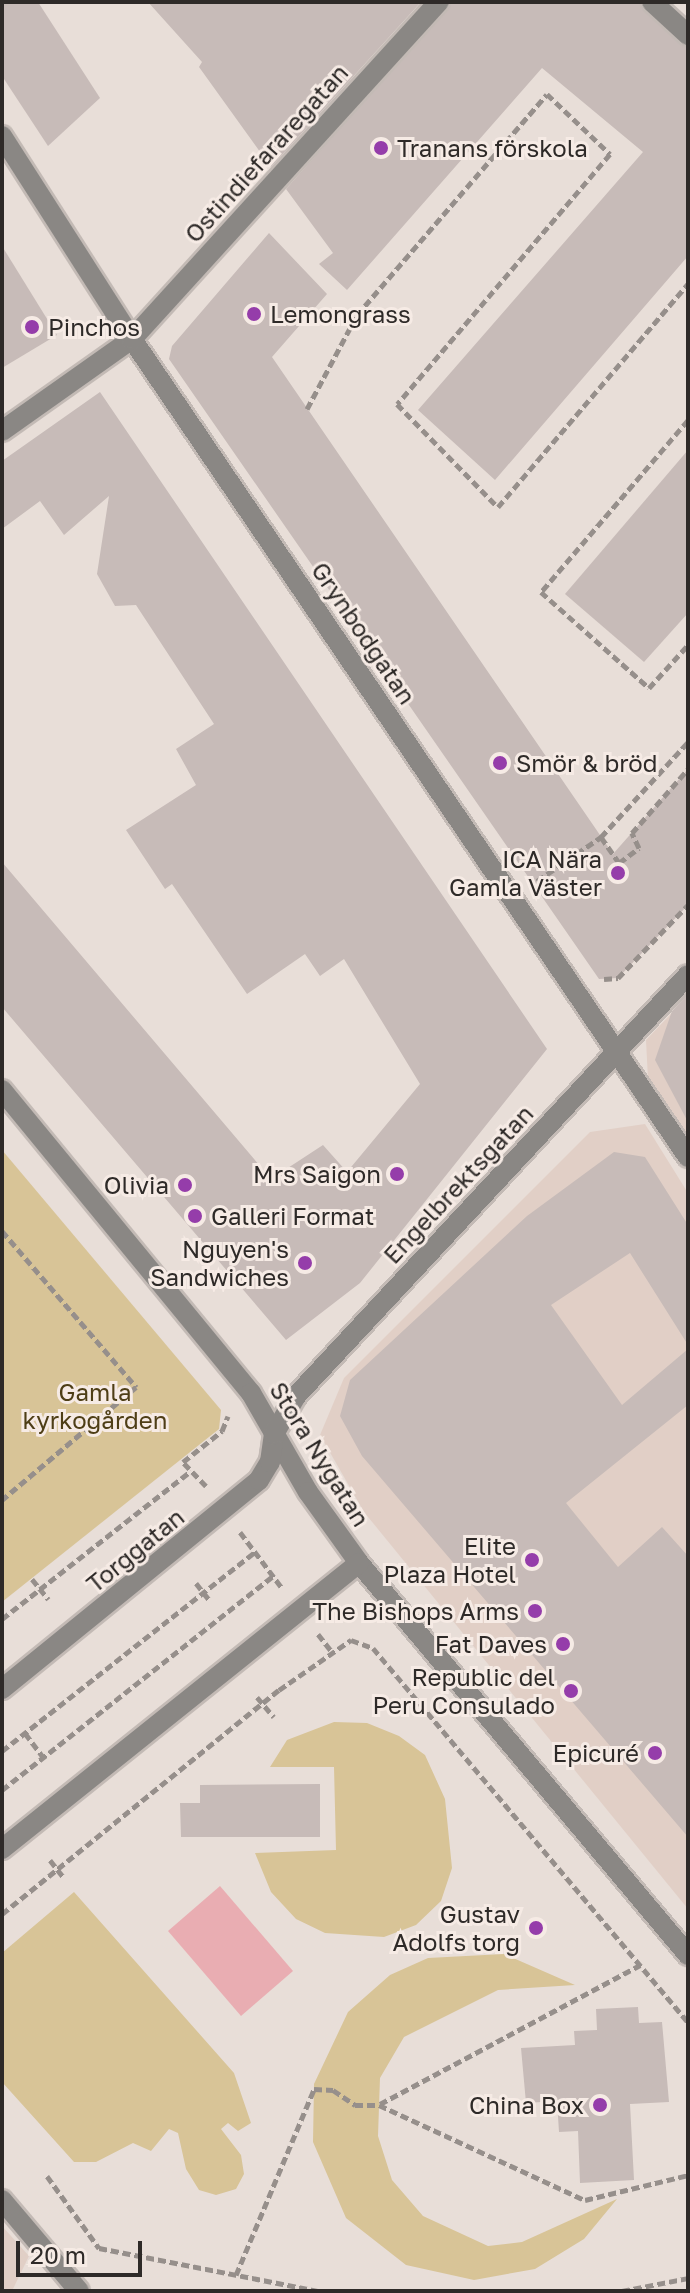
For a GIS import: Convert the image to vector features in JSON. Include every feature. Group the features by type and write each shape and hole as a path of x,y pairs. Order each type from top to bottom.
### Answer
{"street":[{"name":"Ostindiefararegatan","path":"2,431 132,339 439,2"},
{"path":"652,2 688,35"},
{"name":"Grynbodgatan","path":"2,136 132,339 688,1157"},
{"name":"Engelbrektsgatan","path":"274,1434 296,1396 688,975"},
{"name":"Stora Nygatan","path":"2,1090 251,1393 274,1434 359,1563 688,1955"},
{"name":"Torggatan","path":"2,1689 259,1480 270,1462 274,1434"},
{"path":"2,1849 359,1563"},
{"path":"2,2200 79,2291"}],"path":[{"path":"307,409 357,315 547,94 610,154 397,404 498,507 688,284"},
{"path":"688,420 541,592 649,688 688,645"},
{"path":"541,896 533,884 601,837 688,742"},
{"path":"601,837 619,863 639,848 632,833 688,769"},
{"path":"591,968 599,979 618,978 688,905"},
{"path":"2,1231 136,1387 2,1500"},
{"path":"202,1481 183,1462 222,1431 251,1393"},
{"path":"2,1619 191,1471"},
{"path":"2,1751 255,1552"},
{"path":"2,1790 273,1576"},
{"path":"32,1579 48,1599"},
{"path":"196,1583 210,1601"},
{"path":"2,1914 279,1690 351,1640 373,1648 688,2022"},
{"path":"120,1697 124,1704"},
{"path":"257,1697 274,1717"},
{"path":"25,1733 43,1757"},
{"path":"50,1860 64,1878"},
{"path":"379,2105 640,1965"},
{"path":"236,2275 314,2089 333,2090 355,2105 379,2105 585,2200 688,2175"},
{"path":"47,2176 99,2248 319,2291"},
{"path":"622,2291 688,2278"}],"shaded area":[{"path":"688,996 688,1139 648,1079 646,1040"},
{"path":"645,1124 688,1193 688,1909 364,1512 320,1435 344,1378 590,1132"},
{"path":"220,1886 293,1971 241,2016 168,1931"},
{"path":"2,2226 29,2256 12,2291 2,2291"}],"green space":[{"name":"Gamla kyrkogården","path":"2,1150 221,1410 219,1429 2,1602"},
{"path":"334,1722 367,1723 399,1736 425,1755 445,1799 452,1868 441,1901 416,1925 384,1937 325,1933 296,1919 271,1892 255,1853 336,1850 334,1767 270,1767 287,1740"},
{"path":"74,1892 234,2073 251,2123 238,2131 228,2123 221,2129 241,2155 244,2174 236,2189 216,2195 199,2190 186,2169 178,2133 169,2129 151,2151 133,2143 96,2162 74,2162 2,2082 2,1953"},
{"path":"504,1954 575,1985 498,1990 404,2037 380,2078 378,2136 392,2180 423,2216 488,2246 522,2242 617,2199 584,2239 535,2269 474,2280 406,2265 346,2218 313,2142 314,2084 348,2012 390,1975 428,1958"}],"building":[{"path":"2,2 38,2 100,98 48,146 2,76"},
{"path":"148,2 421,2 271,167 199,67 202,62"},
{"path":"452,2 639,2 688,48 688,256 495,480 418,410 643,152 542,68 347,290 319,264 333,253 286,189"},
{"path":"269,233 327,294 272,357 613,854 688,769 688,905 618,978 599,979 169,359 172,346"},
{"path":"2,246 57,335 2,368"},
{"path":"100,392 547,1049 360,1283 286,1340 2,1007 2,862 271,1179 323,1145 347,1172 420,1084 344,959 320,976 305,954 247,994 172,884 165,889 126,830 196,785 176,749 214,724 136,605 115,606 97,574 109,496 64,535 40,501 2,529 2,461"},
{"path":"688,450 688,613 644,662 565,594"},
{"path":"688,994 688,1122 655,1060 672,1011"},
{"path":"614,1152 645,1157 688,1225 688,1345 630,1253 551,1305 622,1405 688,1349 688,1405 566,1503 618,1567 662,1527 688,1556 688,1837 362,1456 340,1416 350,1380 527,1216"},
{"path":"320,1784 320,1837 181,1837 180,1803 200,1803 200,1785"},
{"path":"638,2007 639,2023 662,2022 669,2102 630,2104 634,2180 580,2183 578,2131 559,2132 557,2101 526,2103 521,2048 575,2045 574,2031 597,2030 596,2009"}],"place":[{"name":"Tranans förskola","path":"381,148"},
{"name":"Lemongrass","path":"254,314"},
{"name":"Pinchos","path":"32,327"},
{"name":"Smör & bröd","path":"500,763"},
{"name":"ICA Nära Gamla Väster","path":"618,873"},
{"name":"Mrs Saigon","path":"397,1174"},
{"name":"Olivia","path":"185,1185"},
{"name":"Galleri Format","path":"195,1216"},
{"name":"Nguyen's Sandwiches","path":"305,1263"},
{"name":"Elite Plaza Hotel","path":"532,1560"},
{"name":"The Bishops Arms","path":"535,1611"},
{"name":"Fat Daves","path":"563,1644"},
{"name":"Republic del Peru Consulado","path":"571,1691"},
{"name":"Epicuré","path":"655,1753"},
{"name":"Gustav Adolfs torg","path":"536,1928"},
{"name":"China Box","path":"600,2105"}]}
